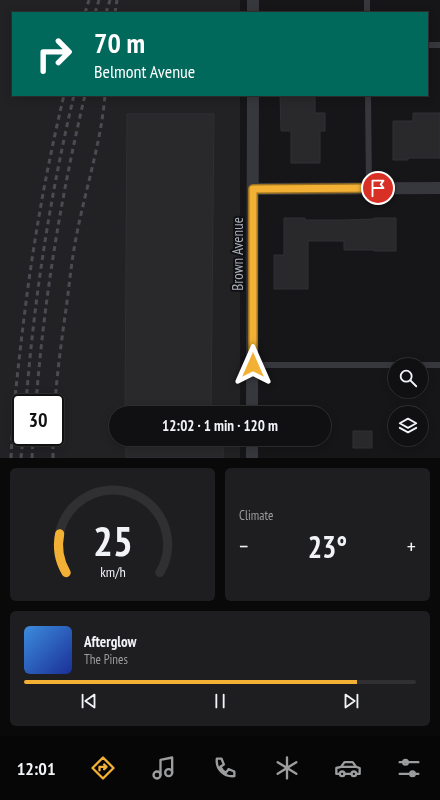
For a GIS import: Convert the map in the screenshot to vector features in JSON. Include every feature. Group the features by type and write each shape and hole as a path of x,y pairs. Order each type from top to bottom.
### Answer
{"street":[{"path":"253,0 253,12"},
{"name":"Brown Avenue","path":"252,406 253,96"},
{"path":"253,189 440,188"},
{"path":"252,446 252,458"}],"lane":[{"path":"367,0 367,12"},
{"path":"428,45 440,45"},
{"path":"368,96 369,188"},
{"path":"253,365 388,365"},
{"path":"428,365 440,365"}],"shaded area":[{"path":"0,0 240,0 240,12 12,12 12,96 240,96 240,406 109,406 109,446 240,446 240,458 0,458"}],"building":[{"path":"280,96 315,96 315,113 325,113 325,131 320,131 320,163 291,163 291,131 281,131"},
{"path":"413,113 440,113 440,158 408,158 408,160 393,160 393,121 413,121"},
{"path":"127,114 214,114 211,406 125,406"},
{"path":"284,218 305,218 305,220 343,220 396,218 396,251 344,250 344,241 308,241 308,289 274,289 274,255 284,255"},
{"path":"353,431 372,431 372,448 353,448"},
{"path":"126,446 223,446 223,458 126,458"}],"railway":[{"path":"85,12 89,0"},
{"path":"95,12 99,0"},
{"path":"106,12 110,0"},
{"path":"115,12 117,0"},
{"path":"11,458 18,365 32,256 64,96"},
{"path":"27,394 38,286 50,209 74,96"},
{"path":"37,394 39,364 54,248 68,171 85,96"},
{"path":"56,394 74,247 100,131 105,96"},
{"path":"21,458 22,446"},
{"path":"32,458 33,446"},
{"path":"53,446 53,458"}],"route":[{"path":"253,365 253,189 378,188"}]}
